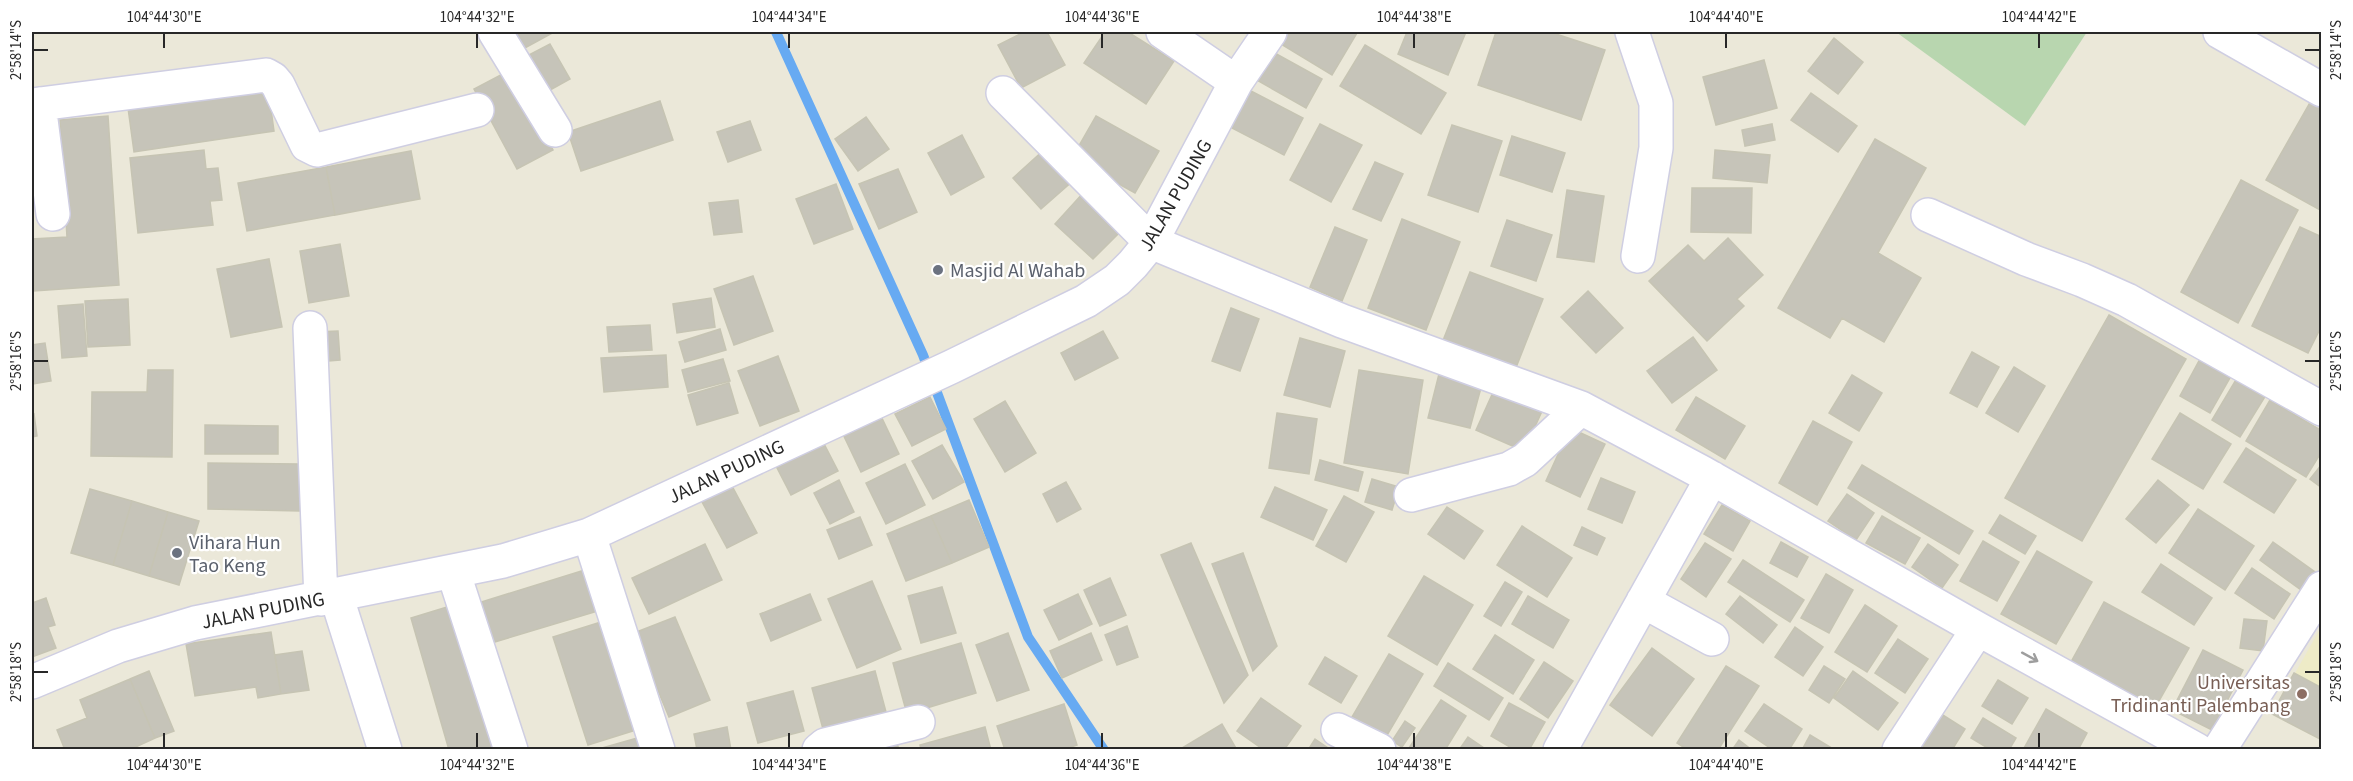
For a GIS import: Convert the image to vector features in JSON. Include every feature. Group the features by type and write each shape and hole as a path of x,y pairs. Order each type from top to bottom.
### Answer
{"street":[{"path":"495,32 555,130"},
{"path":"1163,32 1236,82"},
{"name":"JALAN PUDING","path":"32,682 118,645 195,623 503,561 590,535 951,367 1086,301 1125,272 1151,242 1236,82 1270,32"},
{"path":"1632,32 1656,103 1656,148 1638,256"},
{"path":"2220,32 2322,90"},
{"path":"53,214 35,104 266,75 278,86 307,145 317,150 477,110"},
{"path":"1003,93 1151,242 1341,321 1581,408 1712,478 2197,750"},
{"path":"1928,215 2026,259 2127,300 2322,409"},
{"path":"310,328 328,597 385,750"},
{"path":"1411,495 1509,469 1525,460 1581,408"},
{"path":"1560,750 1712,478"},
{"path":"590,535 658,750"},
{"path":"453,571 512,750"},
{"path":"2219,750 2322,588"},
{"path":"1643,601 1712,639"},
{"path":"1899,750 1978,629"},
{"path":"819,750 825,745 918,722"},
{"path":"1338,730 1379,750"}],"shaded area":[{"name":"Universitas Tridinanti Palembang","path":"2321,627 2321,740 2272,714"}],"green space":[{"path":"1896,32 2087,32 2025,126"}],"building":[{"path":"513,32 554,32 523,49"},
{"path":"1024,32 1047,32 1065,65 1021,88 998,45"},
{"path":"1105,32 1128,32 1174,61 1146,104 1084,63"},
{"path":"1282,32 1357,33 1332,75 1276,41"},
{"path":"1407,32 1466,32 1448,75 1398,54"},
{"path":"1496,32 1550,32 1605,50 1581,120 1478,85"},
{"path":"1834,38 1863,62 1838,94 1808,71"},
{"path":"550,44 570,79 543,94 523,58"},
{"path":"1365,45 1446,93 1421,134 1340,86"},
{"path":"1271,51 1322,79 1306,108 1255,79"},
{"path":"1764,60 1777,108 1716,125 1703,77"},
{"path":"510,70 553,150 517,169 474,89"},
{"path":"268,88 274,131 134,152 128,108"},
{"path":"1249,90 1303,118 1284,155 1230,127"},
{"path":"2316,92 2322,95 2322,211 2266,180"},
{"path":"1811,93 1857,126 1838,152 1791,120"},
{"path":"660,101 673,140 581,171 568,132"},
{"path":"108,116 119,285 34,291 32,239 67,237 60,120"},
{"path":"1096,116 1159,151 1135,193 1072,158"},
{"path":"866,117 889,149 858,171 835,139"},
{"path":"750,121 761,150 728,162 717,132"},
{"path":"1320,124 1362,145 1331,202 1290,180"},
{"path":"1772,124 1775,140 1745,146 1742,130"},
{"path":"1452,125 1502,141 1478,212 1428,195"},
{"path":"962,135 984,177 951,195 928,153"},
{"path":"1512,136 1565,153 1552,192 1500,175"},
{"path":"1875,139 1926,168 1878,253 1921,278 1884,342 1842,318 1830,338 1778,308"},
{"path":"1046,148 1074,180 1041,209 1013,178"},
{"path":"204,150 206,169 218,168 222,200 210,201 213,225 138,233 130,158"},
{"path":"1715,150 1770,155 1767,183 1713,178"},
{"path":"411,151 420,199 335,215 326,167"},
{"path":"1375,162 1403,174 1381,221 1353,209"},
{"path":"326,167 335,215 247,231 238,183"},
{"path":"898,169 917,212 879,229 859,184"},
{"path":"2241,180 2298,210 2238,323 2181,292"},
{"path":"836,184 853,229 814,244 796,199"},
{"path":"1692,188 1752,188 1751,233 1691,232"},
{"path":"1567,190 1604,196 1594,262 1557,257"},
{"path":"1084,192 1123,229 1093,259 1055,224"},
{"path":"738,200 742,232 714,235 709,203"},
{"path":"1402,219 1460,242 1426,330 1368,308"},
{"path":"1507,220 1552,235 1536,281 1491,266"},
{"path":"1335,227 1367,240 1342,301 1310,287"},
{"path":"2300,227 2322,237 2322,325 2308,353 2252,326"},
{"path":"1728,238 1763,275 1737,299 1744,306 1707,341 1649,281 1688,245 1704,261"},
{"path":"340,244 349,296 309,303 300,251"},
{"path":"269,259 282,327 231,337 217,269"},
{"path":"1470,272 1543,299 1515,370 1442,343"},
{"path":"753,276 773,331 734,345 714,289"},
{"path":"1588,291 1623,328 1596,353 1561,317"},
{"path":"711,298 715,327 677,333 673,304"},
{"path":"128,299 130,345 88,347 85,301"},
{"path":"83,304 87,356 62,358 58,306"},
{"path":"1231,308 1259,319 1240,371 1212,361"},
{"path":"2109,315 2186,359 2082,541 2005,498"},
{"path":"650,325 652,350 609,352 607,327"},
{"path":"720,329 726,350 685,362 679,342"},
{"path":"338,331 340,360 316,362 314,332"},
{"path":"1103,331 1118,358 1075,380 1061,353"},
{"path":"1693,337 1717,370 1672,403 1647,371"},
{"path":"1300,338 1345,351 1330,407 1284,395"},
{"path":"45,343 51,381 32,384 32,345"},
{"path":"1972,352 1999,367 1977,407 1950,393"},
{"path":"666,355 668,387 604,392 601,358"},
{"path":"778,356 799,411 760,426 738,371"},
{"path":"723,359 730,381 688,392 682,370"},
{"path":"2200,359 2231,376 2210,413 2180,396"},
{"path":"2014,367 2045,386 2018,432 1986,413"},
{"path":"148,370 173,370 172,457 91,456 92,392 147,392"},
{"path":"1359,370 1423,380 1408,474 1344,463"},
{"path":"1439,374 1482,384 1470,428 1428,418"},
{"path":"1852,375 1882,393 1859,431 1829,413"},
{"path":"2237,378 2266,395 2240,437 2212,420"},
{"path":"729,383 738,413 697,425 688,395"},
{"path":"1495,388 1543,409 1524,451 1476,430"},
{"path":"930,397 946,429 912,446 895,414"},
{"path":"1696,397 1745,426 1725,459 1676,430"},
{"path":"2270,400 2322,431 2322,451 2306,477 2246,441"},
{"path":"1005,401 1036,453 1005,472 974,419"},
{"path":"1277,413 1317,419 1309,474 1269,468"},
{"path":"2180,413 2231,444 2203,489 2152,459"},
{"path":"34,414 37,436 32,437 32,415"},
{"path":"880,414 899,454 861,472 842,432"},
{"path":"1813,421 1852,442 1817,505 1779,483"},
{"path":"205,425 278,426 278,454 205,454"},
{"path":"1570,428 1605,444 1580,497 1546,481"},
{"path":"820,436 838,471 791,495 773,460"},
{"path":"942,445 964,482 933,499 912,461"},
{"path":"2246,448 2296,480 2274,513 2224,482"},
{"path":"1320,460 1363,472 1358,491 1315,480"},
{"path":"208,463 300,464 300,511 208,509"},
{"path":"905,464 925,505 886,524 866,483"},
{"path":"2322,464 2322,488 2310,479"},
{"path":"1862,465 1973,531 1959,554 1848,488"},
{"path":"1601,478 1635,492 1622,523 1588,509"},
{"path":"1372,479 1399,487 1392,510 1365,502"},
{"path":"839,480 854,512 830,524 814,493"},
{"path":"2158,480 2189,505 2156,543 2126,519"},
{"path":"1066,482 1081,509 1057,522 1043,494"},
{"path":"731,484 757,533 727,548 701,500"},
{"path":"1275,487 1327,510 1313,540 1261,517"},
{"path":"90,489 132,501 113,565 71,553"},
{"path":"1847,494 1874,513 1856,540 1828,521"},
{"path":"1344,496 1374,512 1346,562 1316,546"},
{"path":"969,500 989,547 952,563 931,516"},
{"path":"132,501 168,512 149,576 113,565"},
{"path":"1722,505 1750,521 1733,551 1704,534"},
{"path":"1447,507 1483,531 1464,559 1428,534"},
{"path":"2198,509 2254,546 2225,590 2169,553"},
{"path":"168,512 199,521 179,585 149,576"},
{"path":"2000,515 2036,536 2025,554 1989,533"},
{"path":"931,516 952,563 906,581 887,534"},
{"path":"1882,516 1920,538 1905,564 1866,543"},
{"path":"860,517 872,545 839,559 827,530"},
{"path":"1522,526 1572,558 1547,597 1497,565"},
{"path":"1582,527 1605,538 1597,555 1574,545"},
{"path":"1983,541 2019,562 1997,601 1960,581"},
{"path":"1781,542 1808,557 1797,577 1770,563"},
{"path":"2273,542 2315,572 2301,590 2260,560"},
{"path":"1191,543 1248,675 1224,703 1161,555"},
{"path":"1705,543 1731,559 1706,597 1681,579"},
{"path":"705,544 722,580 649,614 632,578"},
{"path":"1928,544 1958,565 1942,588 1912,567"},
{"path":"2037,551 2092,582 2056,644 2001,614"},
{"path":"1243,553 1277,646 1253,671 1212,564"},
{"path":"1743,560 1804,600 1790,622 1728,582"},
{"path":"2161,564 2212,598 2194,625 2142,592"},
{"path":"2252,568 2290,594 2274,619 2235,593"},
{"path":"588,569 601,610 488,644 475,604"},
{"path":"1826,574 1853,590 1829,633 1801,618"},
{"path":"1424,576 1473,605 1437,665 1388,636"},
{"path":"1110,578 1126,615 1100,626 1084,590"},
{"path":"872,581 901,649 857,668 828,599"},
{"path":"1505,582 1522,592 1501,626 1484,616"},
{"path":"942,587 956,633 921,643 908,596"},
{"path":"810,594 821,620 771,641 760,614"},
{"path":"1078,594 1092,624 1059,640 1044,610"},
{"path":"1528,596 1569,620 1553,648 1512,624"},
{"path":"1740,596 1777,625 1763,643 1726,614"},
{"path":"46,598 55,625 48,627 56,648 32,657 32,603"},
{"path":"2104,602 2189,648 2155,708 2071,662"},
{"path":"457,604 500,750 449,750 411,618"},
{"path":"1865,605 1897,626 1867,672 1835,652"},
{"path":"675,617 710,700 669,717 634,633"},
{"path":"2244,619 2267,621 2263,651 2240,648"},
{"path":"601,622 636,730 588,745 553,637"},
{"path":"1127,626 1138,657 1117,665 1105,635"},
{"path":"1795,627 1823,647 1803,676 1775,657"},
{"path":"271,632 281,694 258,698 256,687 195,696 186,644"},
{"path":"1008,633 1029,690 997,701 976,645"},
{"path":"1091,633 1102,660 1062,678 1050,651"},
{"path":"1495,635 1534,660 1513,694 1473,669"},
{"path":"1898,639 1928,659 1905,693 1875,673"},
{"path":"961,643 976,693 907,714 893,663"},
{"path":"1652,648 1694,679 1652,736 1610,705"},
{"path":"2203,650 2243,670 2212,730 2172,710"},
{"path":"302,651 309,690 281,694 275,655"},
{"path":"1389,654 1423,674 1386,737 1352,717"},
{"path":"1325,657 1357,676 1341,703 1309,684"},
{"path":"1544,662 1573,681 1548,718 1520,699"},
{"path":"1448,663 1503,698 1489,720 1434,686"},
{"path":"1726,666 1759,686 1718,750 1688,750 1677,743"},
{"path":"1824,666 1845,679 1829,703 1809,690"},
{"path":"149,671 174,731 155,738 130,679"},
{"path":"875,671 886,712 823,729 812,688"},
{"path":"1853,671 1898,703 1878,730 1834,698"},
{"name":"Universitas Tridinanti Palembang","path":"2294,673 2322,688 2322,740 2272,714"},
{"path":"130,679 155,738 129,750 65,750 57,730 87,718 80,700"},
{"path":"1998,680 2028,698 2012,724 1982,706"},
{"path":"793,691 804,731 758,743 747,703"},
{"path":"1261,698 1301,726 1284,750 1264,750 1237,731"},
{"path":"1441,700 1466,716 1445,750 1411,750 1409,748"},
{"path":"1509,703 1545,722 1529,750 1515,750 1491,736"},
{"path":"1064,704 1077,745 1062,750 1005,750 997,726"},
{"path":"1764,704 1802,729 1789,750 1773,750 1745,731"},
{"path":"2046,709 2087,733 2078,750 2023,750"},
{"path":"1938,712 1965,729 1952,750 1928,750 1918,743"},
{"path":"1983,718 2016,738 2009,750 1991,750 1971,738"},
{"path":"1405,721 1415,728 1402,747 1392,741"},
{"path":"1222,724 1237,750 1183,750 1182,748"},
{"path":"727,727 731,750 697,750 694,734"},
{"path":"985,727 991,750 921,750 920,745"},
{"path":"1810,735 1835,750 1802,750"},
{"path":"895,736 899,750 845,750"},
{"path":"641,737 645,750 595,750"},
{"path":"1468,737 1487,750 1459,750"},
{"path":"1315,739 1331,750 1308,750"},
{"path":"1739,740 1752,750 1732,750"}],"waterway":[{"path":"776,32 923,355 1028,637 1104,750"}],"place":[{"name":"Masjid Al Wahab","path":"938,270"},
{"name":"Vihara Hun Tao Keng","path":"177,553"},
{"name":"Universitas Tridinanti Palembang","path":"2302,694"}]}
